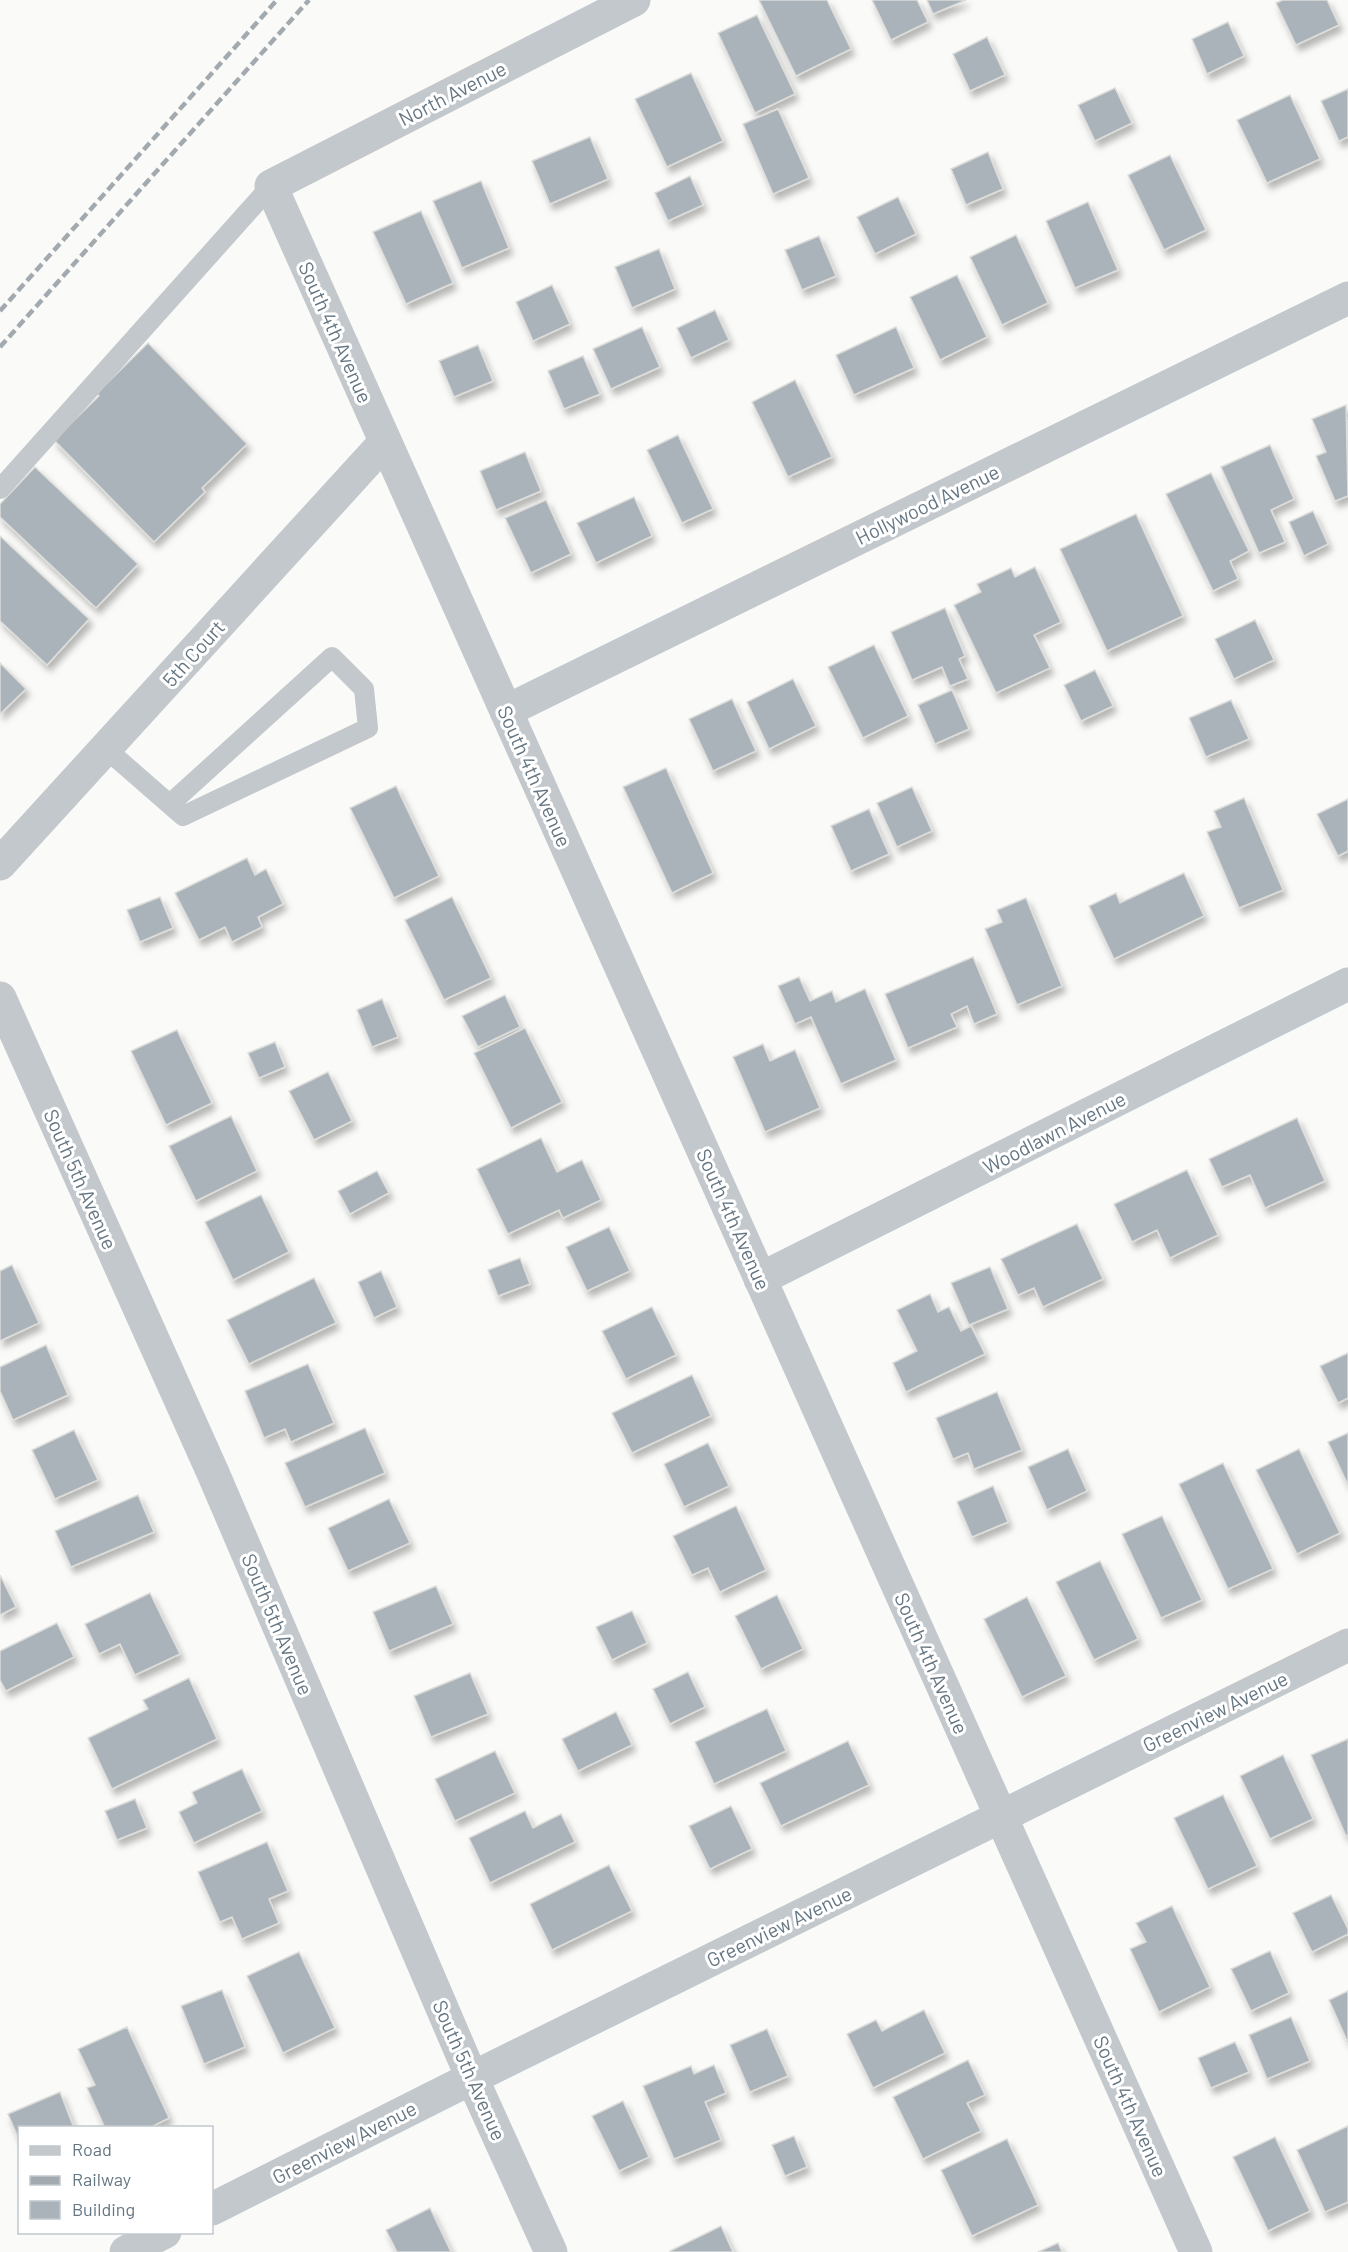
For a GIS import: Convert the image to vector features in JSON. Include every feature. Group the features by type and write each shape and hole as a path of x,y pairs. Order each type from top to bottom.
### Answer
{"street":[{"name":"North Avenue","path":"271,186 634,0"},
{"name":"South 4th Avenue","path":"271,186 1196,2252"},
{"name":"Hollywood Avenue","path":"506,711 1348,298"},
{"name":"5th Court","path":"0,864 385,442"},
{"name":"Woodlawn Avenue","path":"760,1279 1348,984"},
{"name":"South 5th Avenue","path":"0,998 213,1473 472,2078 551,2252"},
{"name":"Greenview Avenue","path":"213,2208 1348,1645"},
{"path":"126,2252 161,2234"}],"lane":[{"path":"0,489 271,186"},
{"path":"105,748 183,816 368,728 364,689 332,657 170,804"}],"building":[{"path":"759,0 827,0 851,49 796,76"},
{"path":"872,0 917,0 928,22 891,40"},
{"path":"927,0 966,0 933,14"},
{"path":"1283,0 1327,0 1339,25 1296,45 1276,3"},
{"path":"757,15 795,94 755,113 718,33"},
{"path":"1228,22 1244,56 1207,74 1192,39"},
{"path":"987,37 1005,75 970,91 953,54"},
{"path":"691,73 723,141 667,167 635,99"},
{"path":"1115,88 1132,123 1095,141 1078,105"},
{"path":"1348,89 1348,137 1339,141 1321,101"},
{"path":"1290,95 1320,159 1267,183 1237,120"},
{"path":"778,109 809,178 773,194 743,124"},
{"path":"590,137 608,179 550,204 532,161"},
{"path":"988,152 1003,189 966,205 951,169"},
{"path":"1170,155 1206,230 1164,250 1128,175"},
{"path":"690,176 703,205 668,221 655,193"},
{"path":"481,181 509,248 462,268 433,201"},
{"path":"898,197 916,234 875,254 857,217"},
{"path":"1088,202 1118,270 1075,288 1046,221"},
{"path":"421,211 453,283 406,304 373,232"},
{"path":"1016,235 1048,303 1002,325 970,257"},
{"path":"819,236 836,276 802,290 785,250"},
{"path":"659,249 675,289 632,308 615,267"},
{"path":"957,275 987,337 940,360 910,297"},
{"path":"552,285 570,324 533,341 516,302"},
{"path":"715,310 729,340 691,358 677,328"},
{"path":"642,327 660,367 611,389 593,349"},
{"path":"896,327 914,368 854,395 836,355"},
{"path":"148,343 247,444 202,488 205,492 154,542 54,440 99,396 97,393"},
{"path":"478,345 493,381 454,397 439,361"},
{"path":"583,356 600,394 564,409 548,371"},
{"path":"795,380 832,457 788,477 752,402"},
{"path":"1346,405 1348,496 1335,501 1316,456 1326,452 1312,419"},
{"path":"678,435 713,509 682,523 647,450"},
{"path":"1270,445 1294,499 1271,510 1285,542 1259,553 1221,467"},
{"path":"525,452 541,491 496,510 480,471"},
{"path":"35,467 138,564 96,608 0,517 0,504"},
{"path":"1211,473 1249,551 1230,561 1238,579 1213,591 1166,494"},
{"path":"634,497 652,536 596,563 577,523"},
{"path":"546,500 571,554 531,573 505,518"},
{"path":"1313,511 1328,544 1304,556 1289,522"},
{"path":"1136,514 1183,616 1107,651 1060,549"},
{"path":"0,536 89,619 47,665 0,621"},
{"path":"1035,567 1061,622 1034,635 1050,668 996,693 954,605 981,592 977,584 1011,568 1015,577"},
{"path":"945,608 965,656 959,659 968,679 950,686 942,667 912,680 891,632"},
{"path":"1255,620 1274,660 1234,679 1215,639"},
{"path":"874,645 908,716 863,738 828,667"},
{"path":"0,663 26,689 0,714"},
{"path":"1095,670 1113,706 1081,721 1064,685"},
{"path":"793,679 816,726 769,749 747,702"},
{"path":"952,690 969,729 935,744 918,705"},
{"path":"732,699 756,751 713,771 689,719"},
{"path":"1231,700 1249,739 1206,757 1189,718"},
{"path":"666,768 713,873 672,893 623,787"},
{"path":"396,786 439,876 394,898 350,808"},
{"path":"912,787 932,831 897,847 877,803"},
{"path":"1244,798 1283,890 1239,908 1207,832 1221,827 1214,811"},
{"path":"1348,799 1348,851 1338,856 1317,814"},
{"path":"869,809 889,854 851,871 831,826"},
{"path":"247,858 255,875 266,869 283,904 258,917 262,927 232,942 225,927 199,940 175,893"},
{"path":"1184,873 1204,916 1114,959 1089,906 1116,893 1120,903"},
{"path":"160,897 173,928 140,942 127,910"},
{"path":"452,897 491,978 444,1000 405,920"},
{"path":"1026,898 1062,986 1017,1005 985,929 1002,922 997,910"},
{"path":"973,957 997,1014 974,1024 967,1006 951,1014 957,1027 908,1048 885,994"},
{"path":"799,977 810,1001 832,991 836,1002 865,989 896,1060 841,1084 811,1017 795,1024 778,986"},
{"path":"505,995 520,1027 478,1047 462,1016"},
{"path":"382,999 398,1037 372,1047 357,1010"},
{"path":"525,1028 562,1102 511,1128 474,1053"},
{"path":"177,1030 212,1103 166,1125 131,1051"},
{"path":"275,1042 285,1067 259,1078 248,1053"},
{"path":"763,1044 770,1061 795,1050 820,1108 765,1132 733,1057"},
{"path":"328,1072 352,1121 314,1140 289,1091"},
{"path":"231,1116 257,1171 196,1201 169,1146"},
{"path":"1297,1118 1325,1181 1265,1208 1250,1175 1222,1187 1209,1159"},
{"path":"541,1138 557,1172 582,1160 601,1200 563,1218 559,1210 508,1234 477,1169"},
{"path":"1187,1170 1218,1235 1170,1258 1157,1230 1132,1242 1114,1204"},
{"path":"377,1171 389,1193 350,1214 338,1191"},
{"path":"261,1195 289,1252 233,1280 205,1222"},
{"path":"1077,1224 1103,1279 1043,1307 1034,1288 1018,1295 1001,1259"},
{"path":"609,1227 630,1271 587,1291 566,1247"},
{"path":"520,1258 530,1284 498,1296 488,1270"},
{"path":"12,1265 39,1323 0,1341 0,1271"},
{"path":"990,1267 1008,1309 969,1325 951,1283"},
{"path":"381,1271 397,1307 374,1318 358,1282"},
{"path":"314,1278 336,1323 249,1364 227,1320"},
{"path":"930,1294 938,1312 949,1307 961,1331 971,1326 985,1354 906,1392 893,1363 917,1351 897,1310"},
{"path":"652,1307 676,1355 626,1379 602,1331"},
{"path":"46,1345 68,1395 13,1420 0,1391 0,1367"},
{"path":"1348,1353 1348,1398 1338,1403 1320,1366"},
{"path":"308,1364 334,1423 291,1442 285,1429 264,1438 245,1391"},
{"path":"692,1375 711,1416 632,1453 612,1413"},
{"path":"997,1392 1022,1450 974,1469 968,1453 953,1459 936,1418"},
{"path":"365,1428 385,1473 305,1507 285,1463"},
{"path":"74,1430 98,1480 55,1499 32,1450"},
{"path":"1348,1433 1348,1485 1328,1442"},
{"path":"708,1443 729,1486 684,1507 664,1464"},
{"path":"1068,1449 1087,1491 1047,1510 1028,1467"},
{"path":"1299,1449 1340,1533 1297,1554 1256,1470"},
{"path":"1223,1463 1273,1569 1228,1589 1179,1484"},
{"path":"993,1486 1008,1522 972,1537 957,1502"},
{"path":"138,1495 154,1532 71,1567 55,1531"},
{"path":"389,1499 410,1543 348,1571 328,1528"},
{"path":"736,1506 766,1570 720,1592 708,1568 692,1575 673,1536"},
{"path":"1162,1516 1202,1600 1161,1618 1122,1534"},
{"path":"1100,1561 1138,1639 1094,1660 1056,1582"},
{"path":"0,1575 16,1607 0,1615"},
{"path":"436,1586 453,1624 389,1651 373,1612"},
{"path":"150,1593 180,1654 135,1675 120,1644 99,1654 85,1624"},
{"path":"777,1595 803,1649 761,1669 735,1616"},
{"path":"1027,1597 1066,1676 1022,1697 984,1619"},
{"path":"632,1611 647,1643 612,1660 596,1627"},
{"path":"57,1623 74,1657 6,1691 0,1680 0,1651"},
{"path":"688,1672 705,1707 670,1724 653,1689"},
{"path":"470,1673 488,1714 431,1737 414,1696"},
{"path":"189,1678 217,1739 112,1789 88,1738 148,1709 143,1700"},
{"path":"767,1709 786,1751 714,1784 695,1742"},
{"path":"616,1712 632,1745 578,1771 562,1739"},
{"path":"1348,1739 1348,1835 1346,1836 1311,1755"},
{"path":"848,1741 869,1785 781,1826 760,1783"},
{"path":"495,1751 515,1793 455,1821 435,1779"},
{"path":"1283,1755 1313,1819 1270,1839 1240,1776"},
{"path":"242,1769 262,1811 194,1843 179,1812 197,1803 192,1792"},
{"path":"1223,1795 1257,1866 1208,1889 1174,1818"},
{"path":"135,1799 147,1828 117,1840 105,1811"},
{"path":"731,1806 752,1849 710,1869 689,1826"},
{"path":"525,1811 533,1828 561,1814 575,1842 490,1883 469,1838"},
{"path":"267,1842 288,1891 269,1899 279,1923 242,1939 232,1917 220,1922 198,1872"},
{"path":"609,1865 632,1911 552,1950 530,1904"},
{"path":"1331,1895 1348,1929 1348,1934 1312,1952 1293,1913"},
{"path":"1172,1906 1210,1987 1159,2012 1130,1949 1146,1942 1136,1923"},
{"path":"1270,1951 1289,1993 1251,2011 1231,1969"},
{"path":"299,1952 335,2028 283,2053 247,1976"},
{"path":"222,1990 245,2047 204,2064 181,2006"},
{"path":"1348,1991 1348,2043 1329,2000"},
{"path":"924,2010 945,2053 873,2088 847,2034 876,2020 882,2031"},
{"path":"1291,2017 1310,2061 1267,2079 1249,2035"},
{"path":"127,2027 169,2118 153,2126 104,2126 87,2088 95,2085 78,2049"},
{"path":"767,2029 788,2076 750,2092 730,2045"},
{"path":"1235,2042 1249,2072 1211,2088 1198,2058"},
{"path":"968,2060 985,2095 967,2103 981,2131 923,2159 893,2097"},
{"path":"714,2065 726,2093 705,2102 721,2140 674,2159 643,2086 691,2066 694,2074"},
{"path":"60,2092 73,2126 18,2126 18,2137 8,2114"},
{"path":"623,2101 649,2157 619,2171 592,2116"},
{"path":"1348,2126 1348,2202 1325,2212 1297,2150"},
{"path":"794,2136 807,2167 785,2176 772,2145"},
{"path":"1275,2137 1310,2211 1268,2231 1233,2157"},
{"path":"1007,2139 1038,2205 972,2236 941,2170"},
{"path":"430,2208 451,2252 397,2252 386,2230"},
{"path":"721,2226 733,2252 670,2252 670,2251"},
{"path":"1058,2243 1062,2252 1038,2252"}],"railway":[{"path":"0,311 277,0"},
{"path":"0,347 309,0"}]}
